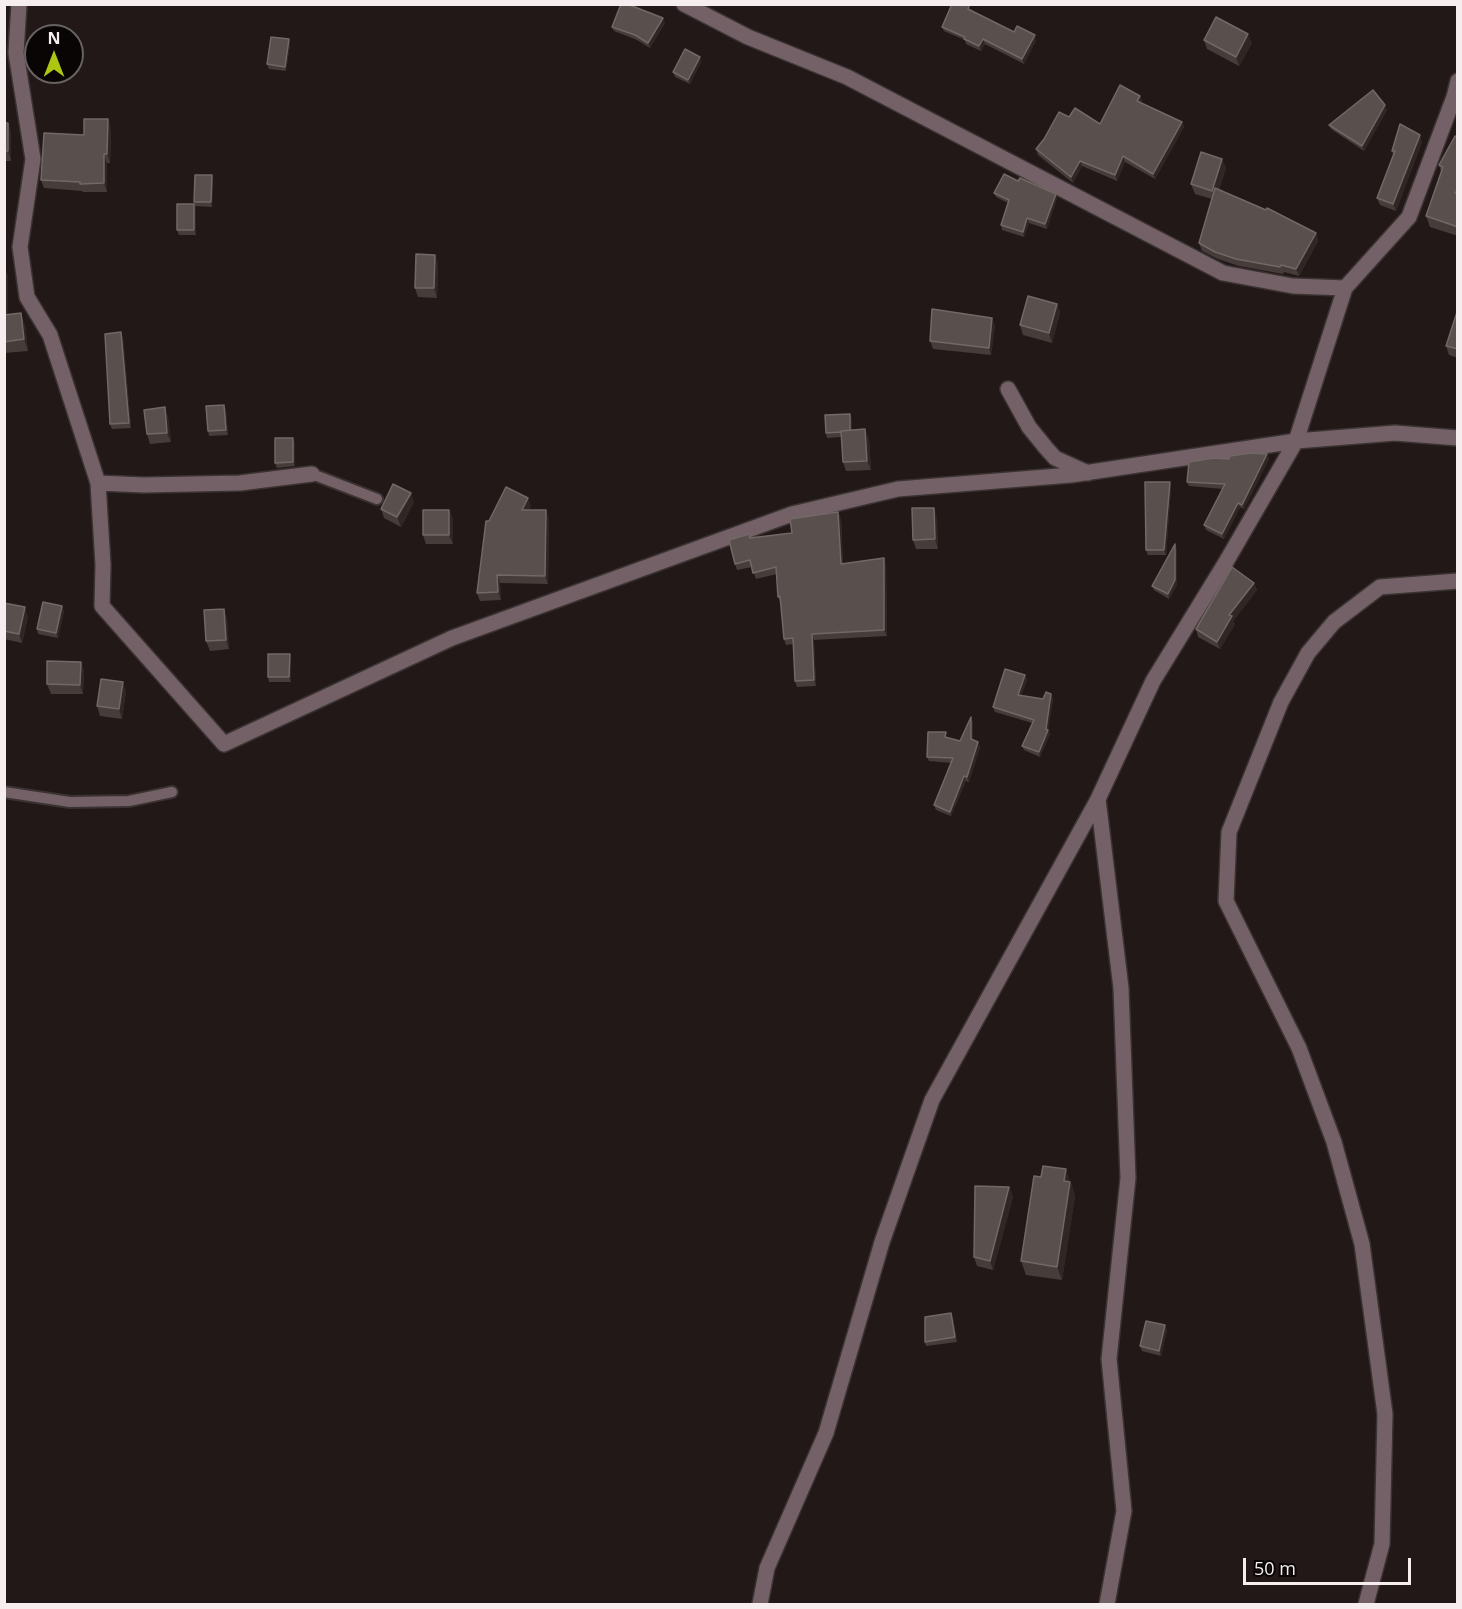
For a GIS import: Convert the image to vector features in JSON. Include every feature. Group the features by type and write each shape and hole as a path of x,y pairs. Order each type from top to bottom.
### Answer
{"street":[{"path":"19,4 16,53 33,159 20,247 27,297 50,334 98,483 103,566 102,606 224,744 452,638 792,514 898,489 1088,472 1296,441 1395,433 1458,438"},
{"path":"684,4 748,37 847,77 1223,273 1293,286 1345,288"},
{"path":"760,1605 767,1568 826,1433 882,1242 932,1100 1098,799 1153,681 1226,562 1296,441 1345,288 1409,217 1458,81"},
{"path":"1008,389 1029,427 1055,458 1088,472"},
{"path":"98,483 144,485 240,483 312,474"},
{"path":"1366,1605 1382,1544 1385,1414 1362,1244 1334,1142 1299,1048 1226,901 1229,832 1281,702 1308,653 1334,622 1380,587 1458,582"},
{"path":"1098,799 1121,988 1128,1178 1109,1359 1124,1511 1107,1605"}],"lane":[{"path":"312,474 376,499"},
{"path":"4,792 70,802 129,801 172,792"}],"building":[{"path":"621,4 627,4 663,18 648,43 635,35 612,27"},
{"path":"952,4 966,4 969,6 968,9 1014,32 1017,26 1035,35 1022,59 983,39 979,46 942,27"},
{"path":"1216,17 1248,34 1236,57 1204,40"},
{"path":"271,37 289,39 285,67 267,64"},
{"path":"685,49 700,57 688,80 673,72"},
{"path":"1120,85 1140,96 1137,101 1182,122 1153,174 1123,156 1115,175 1080,161 1071,177 1036,149 1059,112 1069,117 1075,108 1100,124"},
{"path":"1373,90 1385,105 1362,146 1329,125"},
{"path":"84,119 108,119 107,154 104,154 104,183 80,184 80,182 41,180 44,133 84,135"},
{"path":"4,123 8,123 8,151 4,151"},
{"path":"1400,124 1420,135 1393,204 1377,198 1395,151 1392,151"},
{"path":"1455,136 1458,137 1458,189 1455,193 1458,193 1458,227 1426,216 1443,167 1439,165"},
{"path":"1201,152 1222,159 1212,191 1191,184"},
{"path":"1004,174 1018,181 1020,178 1056,194 1045,224 1027,218 1023,232 1001,225 1009,200 994,193"},
{"path":"195,175 212,175 211,202 194,202"},
{"path":"1215,188 1266,210 1267,208 1316,233 1296,269 1236,259 1215,252 1199,243"},
{"path":"177,204 194,204 194,230 177,230"},
{"path":"416,254 435,255 434,288 415,288"},
{"path":"1028,296 1057,304 1049,333 1020,325"},
{"path":"932,309 992,318 989,348 930,341"},
{"path":"1458,309 1458,349 1446,346"},
{"path":"21,313 24,339 4,342 4,315"},
{"path":"121,332 129,423 110,424 105,334"},
{"path":"224,405 226,430 208,431 206,406"},
{"path":"165,407 167,433 147,434 144,410"},
{"path":"850,414 850,430 826,433 825,415"},
{"path":"865,429 867,461 843,462 841,431"},
{"path":"275,438 293,438 293,462 275,463"},
{"path":"1251,453 1267,454 1242,505 1238,503 1222,534 1204,525 1225,484 1187,482 1189,462 1214,458 1229,459 1230,456"},
{"path":"1145,482 1170,482 1164,550 1146,550"},
{"path":"393,484 411,493 397,517 381,509"},
{"path":"506,487 528,498 522,510 546,510 545,576 497,575 498,592 477,593 486,521 489,521"},
{"path":"912,508 934,508 935,539 913,540"},
{"path":"423,510 449,510 449,535 423,535"},
{"path":"838,512 841,564 884,558 884,630 812,634 814,680 795,681 793,638 784,639 776,567 753,573 750,560 735,564 729,540 749,534 750,538 792,533 790,519"},
{"path":"1175,544 1175,580 1168,594 1152,586"},
{"path":"1232,567 1254,583 1229,615 1232,616 1217,642 1196,629"},
{"path":"43,602 62,606 56,633 37,629"},
{"path":"4,603 25,607 19,634 4,631"},
{"path":"224,609 226,640 206,641 204,610"},
{"path":"268,654 290,654 289,677 268,677"},
{"path":"47,661 81,662 80,685 47,684"},
{"path":"1005,669 1025,675 1018,695 1043,699 1046,692 1051,694 1046,729 1048,730 1039,752 1022,746 1034,720 993,707"},
{"path":"101,679 123,682 119,709 97,706"},
{"path":"971,717 971,739 978,742 967,777 964,776 950,812 934,805 953,758 927,757 928,732 946,732 945,737 960,741"},
{"path":"1043,1166 1066,1169 1064,1181 1070,1182 1057,1267 1021,1261 1034,1176 1041,1177"},
{"path":"975,1186 1009,1187 990,1261 974,1257"},
{"path":"951,1313 955,1337 925,1342 925,1317"},
{"path":"1146,1321 1165,1325 1159,1351 1140,1346"}]}
